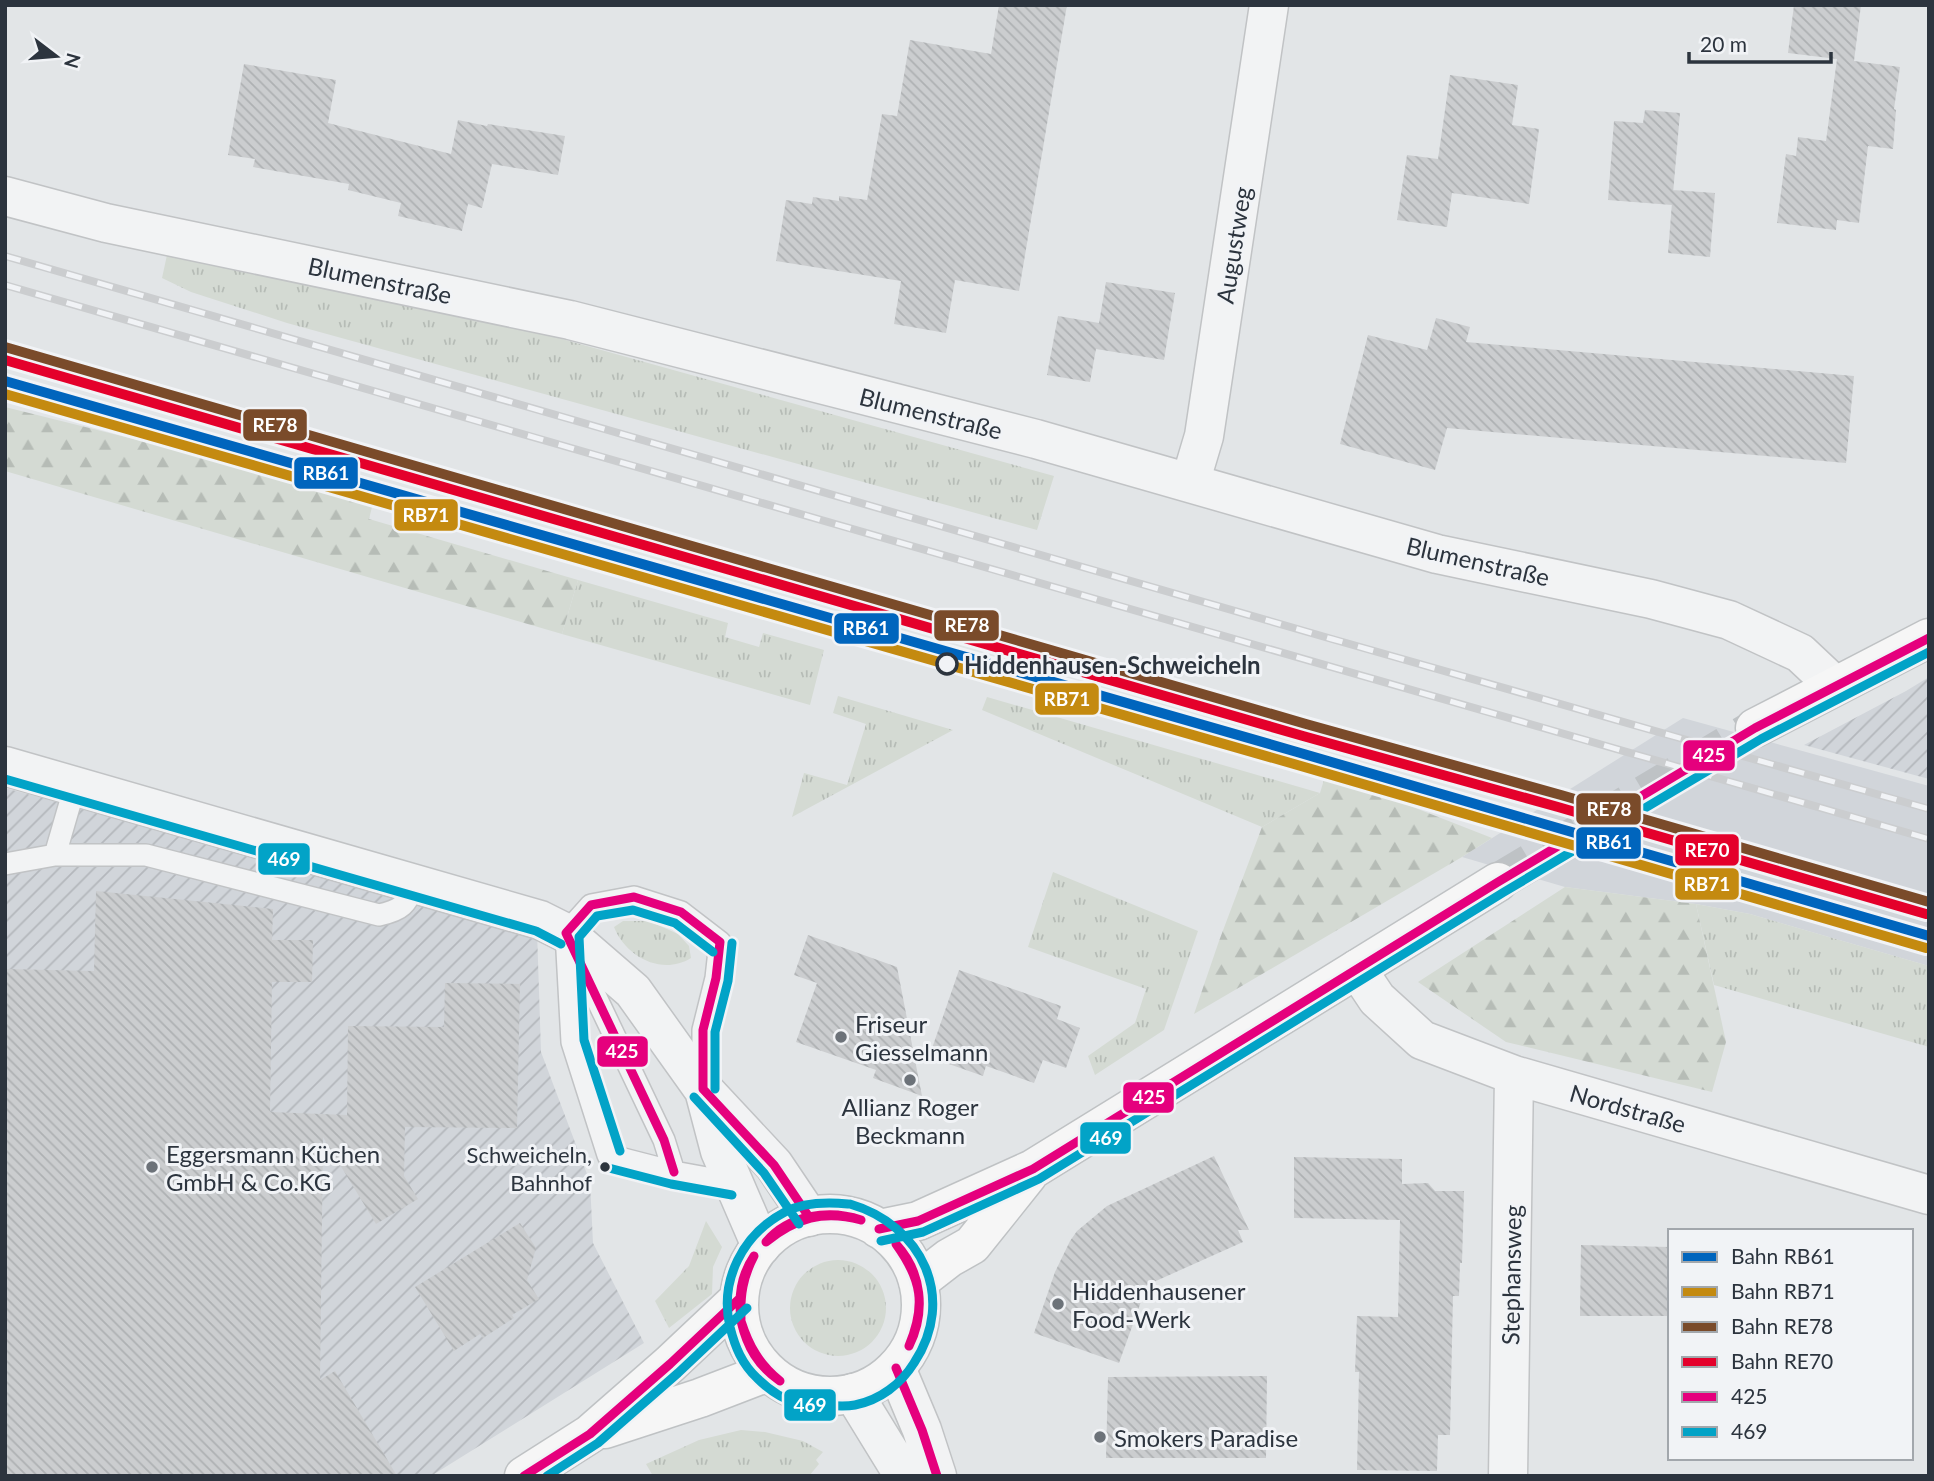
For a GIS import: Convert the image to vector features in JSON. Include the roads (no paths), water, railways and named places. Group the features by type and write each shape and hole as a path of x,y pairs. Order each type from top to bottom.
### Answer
{"main road":[{"path":"1755,727 1929,638"},
{"path":"879,1229 918,1221 1032,1169 1498,881"},
{"path":"918,1282 949,1258 972,1245 1032,1169"},
{"path":"828,1214 847,1216 865,1221 879,1229 896,1243 910,1262 918,1282 921,1305 918,1329 909,1350 883,1379 869,1388 853,1393 806,1393 785,1385 768,1372 751,1352 741,1326 739,1299 742,1280 750,1262 761,1246 775,1233 791,1223 809,1217 828,1214"},
{"path":"524,1476 590,1434 739,1299"},
{"path":"590,1434 700,1398 768,1372"}],"street":[{"name":"Augustweg","path":"1190,483 1204,436 1269,5"},
{"name":"Blumenstraße","path":"5,196 107,223 570,320 1035,439 1437,554 1651,598 1729,620 1800,653 1835,685"},
{"path":"5,766 540,920 566,933 633,990 703,1088 774,1165 809,1217"},
{"name":"Nordstraße","path":"1357,969 1377,999 1422,1040 1514,1075 1929,1195"},
{"name":"Stephansweg","path":"1508,1476 1514,1075"},
{"path":"703,1088 720,1151 761,1246"},
{"path":"895,1368 922,1430 937,1476"},
{"path":"853,1393 904,1476"}],"lane":[{"path":"55,855 75,786"},
{"path":"5,864 55,855 146,855 379,915 393,912 407,904 415,884"},
{"path":"703,1088 703,1030 716,978 720,942 681,912 634,897 590,905 566,933 572,1042 608,1155 674,1172 734,1183"},
{"path":"566,933 664,1140 674,1172"}],"tunnel":[{"path":"1498,882 1755,728"}],"railway":[{"path":"5,256 1929,809"},
{"path":"5,285 1929,839"}],"rail line":[{"name":"RE78","path":"5,347 1929,902"},
{"name":"RE70","path":"5,360 1926,914"},
{"name":"RB61","path":"5,381 1929,936"},
{"name":"RB71","path":"5,394 1926,948"}],"place":[{"name":"Hiddenhausen-Schweicheln","path":"947,664"},
{"name":"Friseur Giesselmann","path":"841,1037"},
{"name":"Allianz Roger Beckmann","path":"910,1080"},
{"name":"Eggersmann Küchen GmbH & Co.KG","path":"152,1167"},
{"name":"Schweicheln, Bahnhof","path":"605,1167"},
{"name":"Hiddenhausener Food-Werk","path":"1058,1304"},
{"name":"Smokers Paradise","path":"1100,1437"}]}
